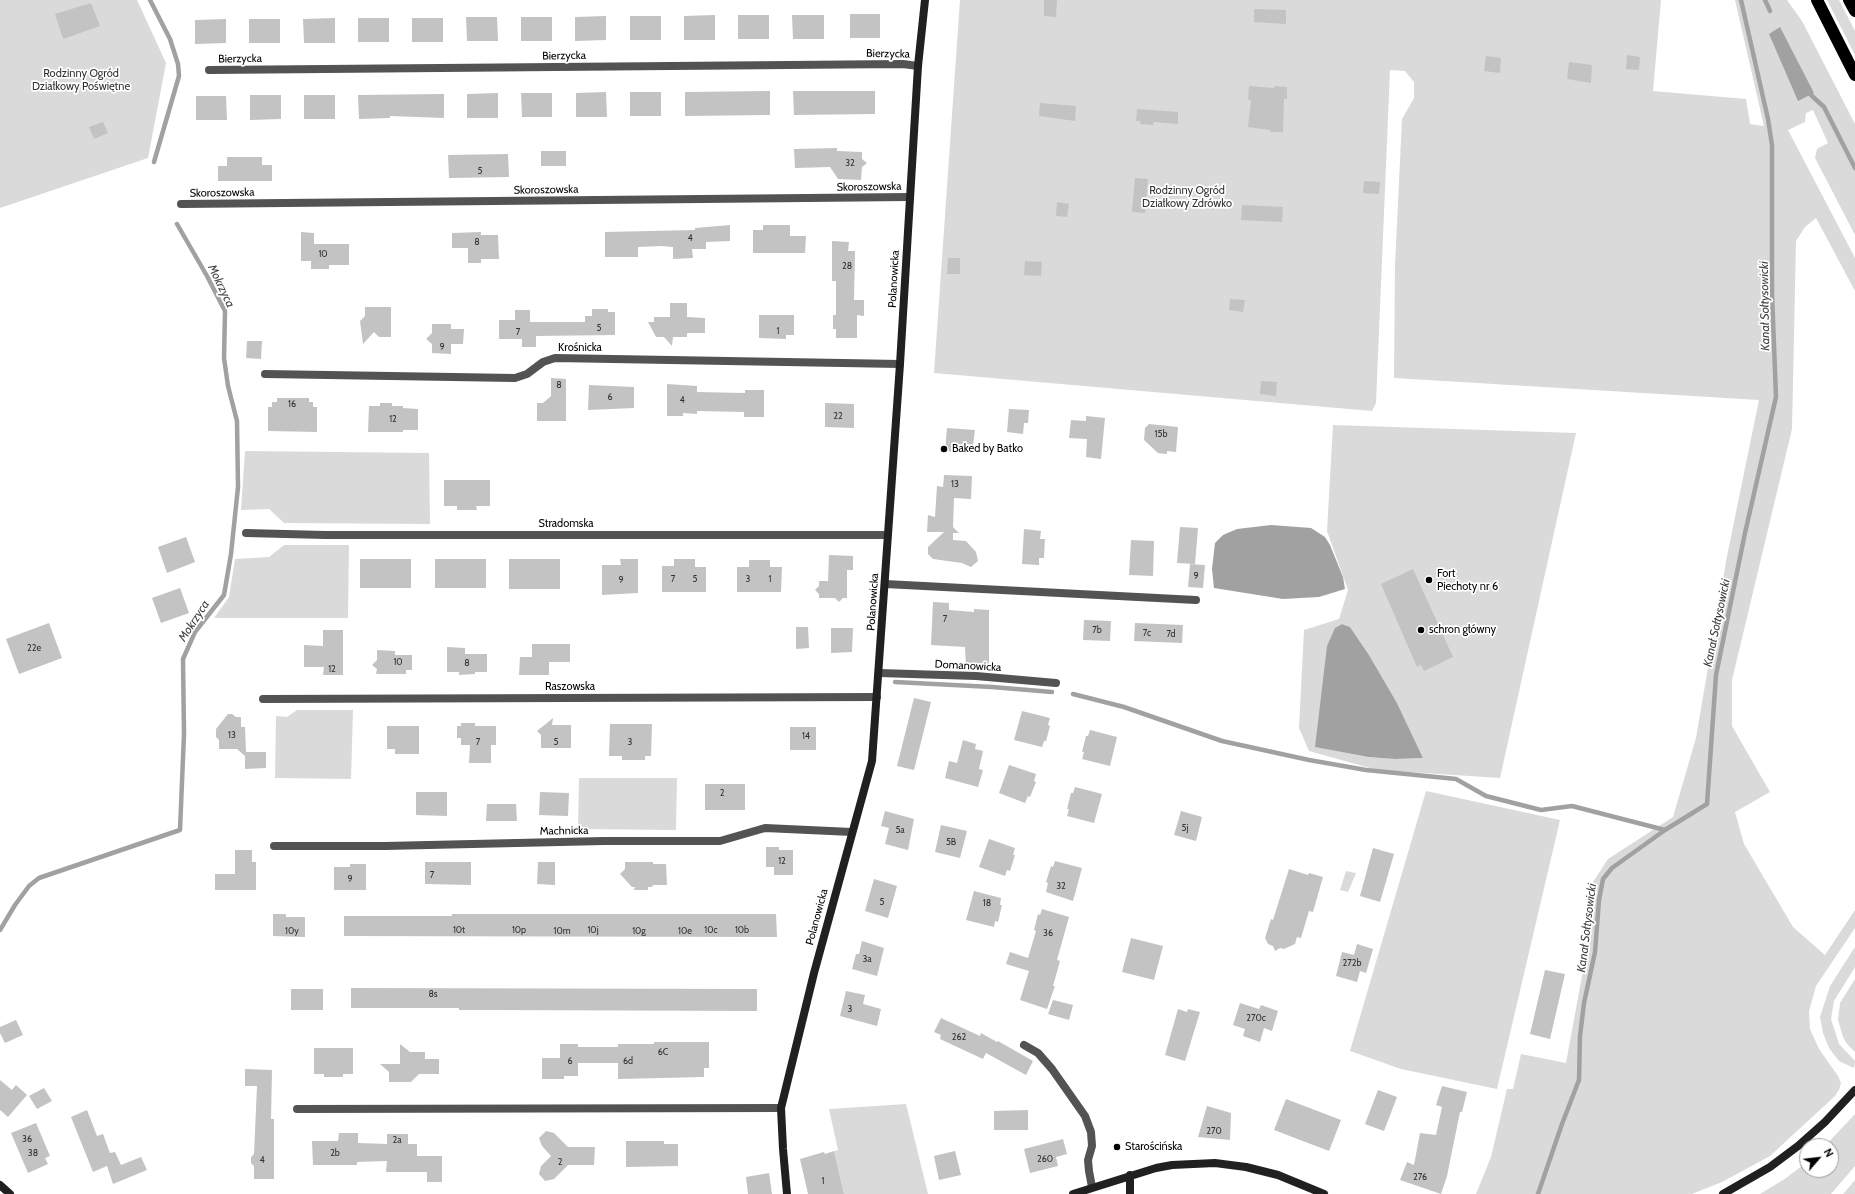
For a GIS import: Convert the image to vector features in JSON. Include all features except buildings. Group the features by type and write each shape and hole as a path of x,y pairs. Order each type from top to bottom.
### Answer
{"highway":[{"path":"1817,0 1855,75"},
{"path":"1850,0 1855,11"}],"street":[{"name":"Polanowicka","path":"787,1194 781,1108 814,973 872,761 900,364 918,66 925,0"},
{"name":"Bierzycka","path":"209,70 895,64 918,66"},
{"name":"Skoroszowska","path":"181,204 910,197"},
{"name":"Krośnicka","path":"265,374 515,378 527,374 543,362 555,358 900,364"},
{"name":"Stradomska","path":"246,533 325,535 887,535"},
{"path":"885,584 1196,600"},
{"name":"Domanowicka","path":"879,673 976,676 1056,683"},
{"name":"Raszowska","path":"263,699 877,697"},
{"name":"Machnicka","path":"274,846 385,846 588,841 720,841 765,828 852,832"},
{"path":"1024,1045 1038,1053 1052,1069 1085,1116 1091,1132 1092,1146 1088,1160 1092,1187"},
{"path":"1723,1194 1770,1167 1798,1146 1826,1122 1855,1090"},
{"path":"297,1109 781,1108"},
{"path":"1073,1194 1130,1175 1172,1165 1215,1163 1246,1167 1278,1175 1324,1194"},
{"path":"1130,1175 1130,1194"},
{"path":"0,1186 10,1194"}],"green space":[{"name":"Rodzinny Ogród Działkowy Poświętne","path":"0,0 137,0 166,63 148,158 0,208"},
{"name":"Rodzinny Ogród Działkowy Zdrówko","path":"960,0 1661,0 1653,91 1746,99 1750,124 1764,126 1735,0 1787,0 1802,21 1855,124 1855,235 1815,158 1817,149 1828,143 1813,110 1806,113 1805,122 1788,130 1855,258 1855,291 1816,218 1805,227 1796,241 1792,429 1732,680 1732,726 1770,792 1735,812 1744,844 1793,927 1825,955 1855,910 1855,928 1816,986 1809,1011 1810,1029 1819,1049 1838,1076 1841,1083 1839,1090 1835,1096 1770,1156 1722,1182 1692,1194 1476,1194 1491,1157 1507,1089 1513,1089 1521,1054 1566,1063 1584,965 1593,882 1608,859 1673,817 1696,738 1727,556 1759,400 1394,378 1395,265 1402,119 1414,98 1414,82 1405,71 1390,70 1376,403 1372,411 934,373"},
{"path":"1827,0 1839,0 1855,31 1855,55"},
{"path":"1333,425 1576,433 1500,778 1377,770 1309,751 1299,728 1304,630 1339,619 1348,590 1327,531","holes":["1342,624 1350,627 1369,655 1397,703 1423,758 1395,759 1367,757 1316,747 1335,628"]},
{"path":"245,451 429,453 430,524 284,523 269,509 241,510"},
{"path":"284,545 349,545 348,618 214,618 229,597 235,559 269,557"},
{"path":"297,710 353,710 351,779 275,778 276,716 287,717"},
{"path":"579,778 677,778 676,830 578,829"},
{"path":"1426,791 1560,820 1497,1089 1401,1069 1350,1051"},
{"path":"1346,871 1356,873 1348,892 1340,890"},
{"path":"1855,947 1855,967 1834,1001 1831,1019 1839,1044 1855,1061 1854,1068 1839,1061 1829,1048 1823,1033 1820,1017 1830,986"},
{"path":"1855,979 1855,1052 1847,1044 1843,1037 1838,1020 1840,1003"},
{"path":"906,1104 928,1194 844,1194 834,1151 838,1150 829,1109"},
{"path":"1855,1114 1855,1166 1831,1194 1760,1194 1799,1168 1799,1178 1839,1178 1839,1138 1832,1138"},
{"path":"1855,1180 1855,1194 1843,1194"}],"shaded area":[{"path":"1780,27 1814,93 1798,101 1769,34"},
{"path":"1271,525 1311,528 1325,537 1330,545 1343,577 1345,589 1319,597 1283,599 1214,588 1212,569 1215,543 1223,535 1237,529"},
{"path":"1342,624 1350,627 1369,655 1397,703 1423,758 1395,759 1368,757 1315,747 1327,646 1335,628"}],"waterway":[{"name":"Mokrzyca","path":"150,0 170,39 178,64 179,76 154,162"},
{"name":"Kanał Sołtysowicki","path":"1538,1194 1579,1080 1580,1036 1584,1003 1595,952 1599,900 1603,879 1612,868 1665,830 1707,804 1716,675 1745,533 1776,397 1772,293 1772,145 1768,119 1741,0"},
{"path":"1765,0 1770,11"},
{"path":"1811,95 1824,107 1855,168"},
{"name":"Mokrzyca","path":"0,930 15,905 29,886 39,878 180,830 184,734 183,659 195,632 224,595 231,554 238,487 237,421 228,386 224,358 225,311 177,224"},
{"path":"895,682 1052,692"},
{"path":"1073,694 1124,707 1222,741 1309,760 1366,770 1456,779 1486,796 1541,810 1572,806 1665,830"}],"place":[{"name":"Baked by Batko","path":"944,449"},
{"name":"Fort Piechoty nr 6","path":"1429,580"},
{"name":"schron główny","path":"1421,630"},
{"name":"Starościńska","path":"1117,1147"}]}
